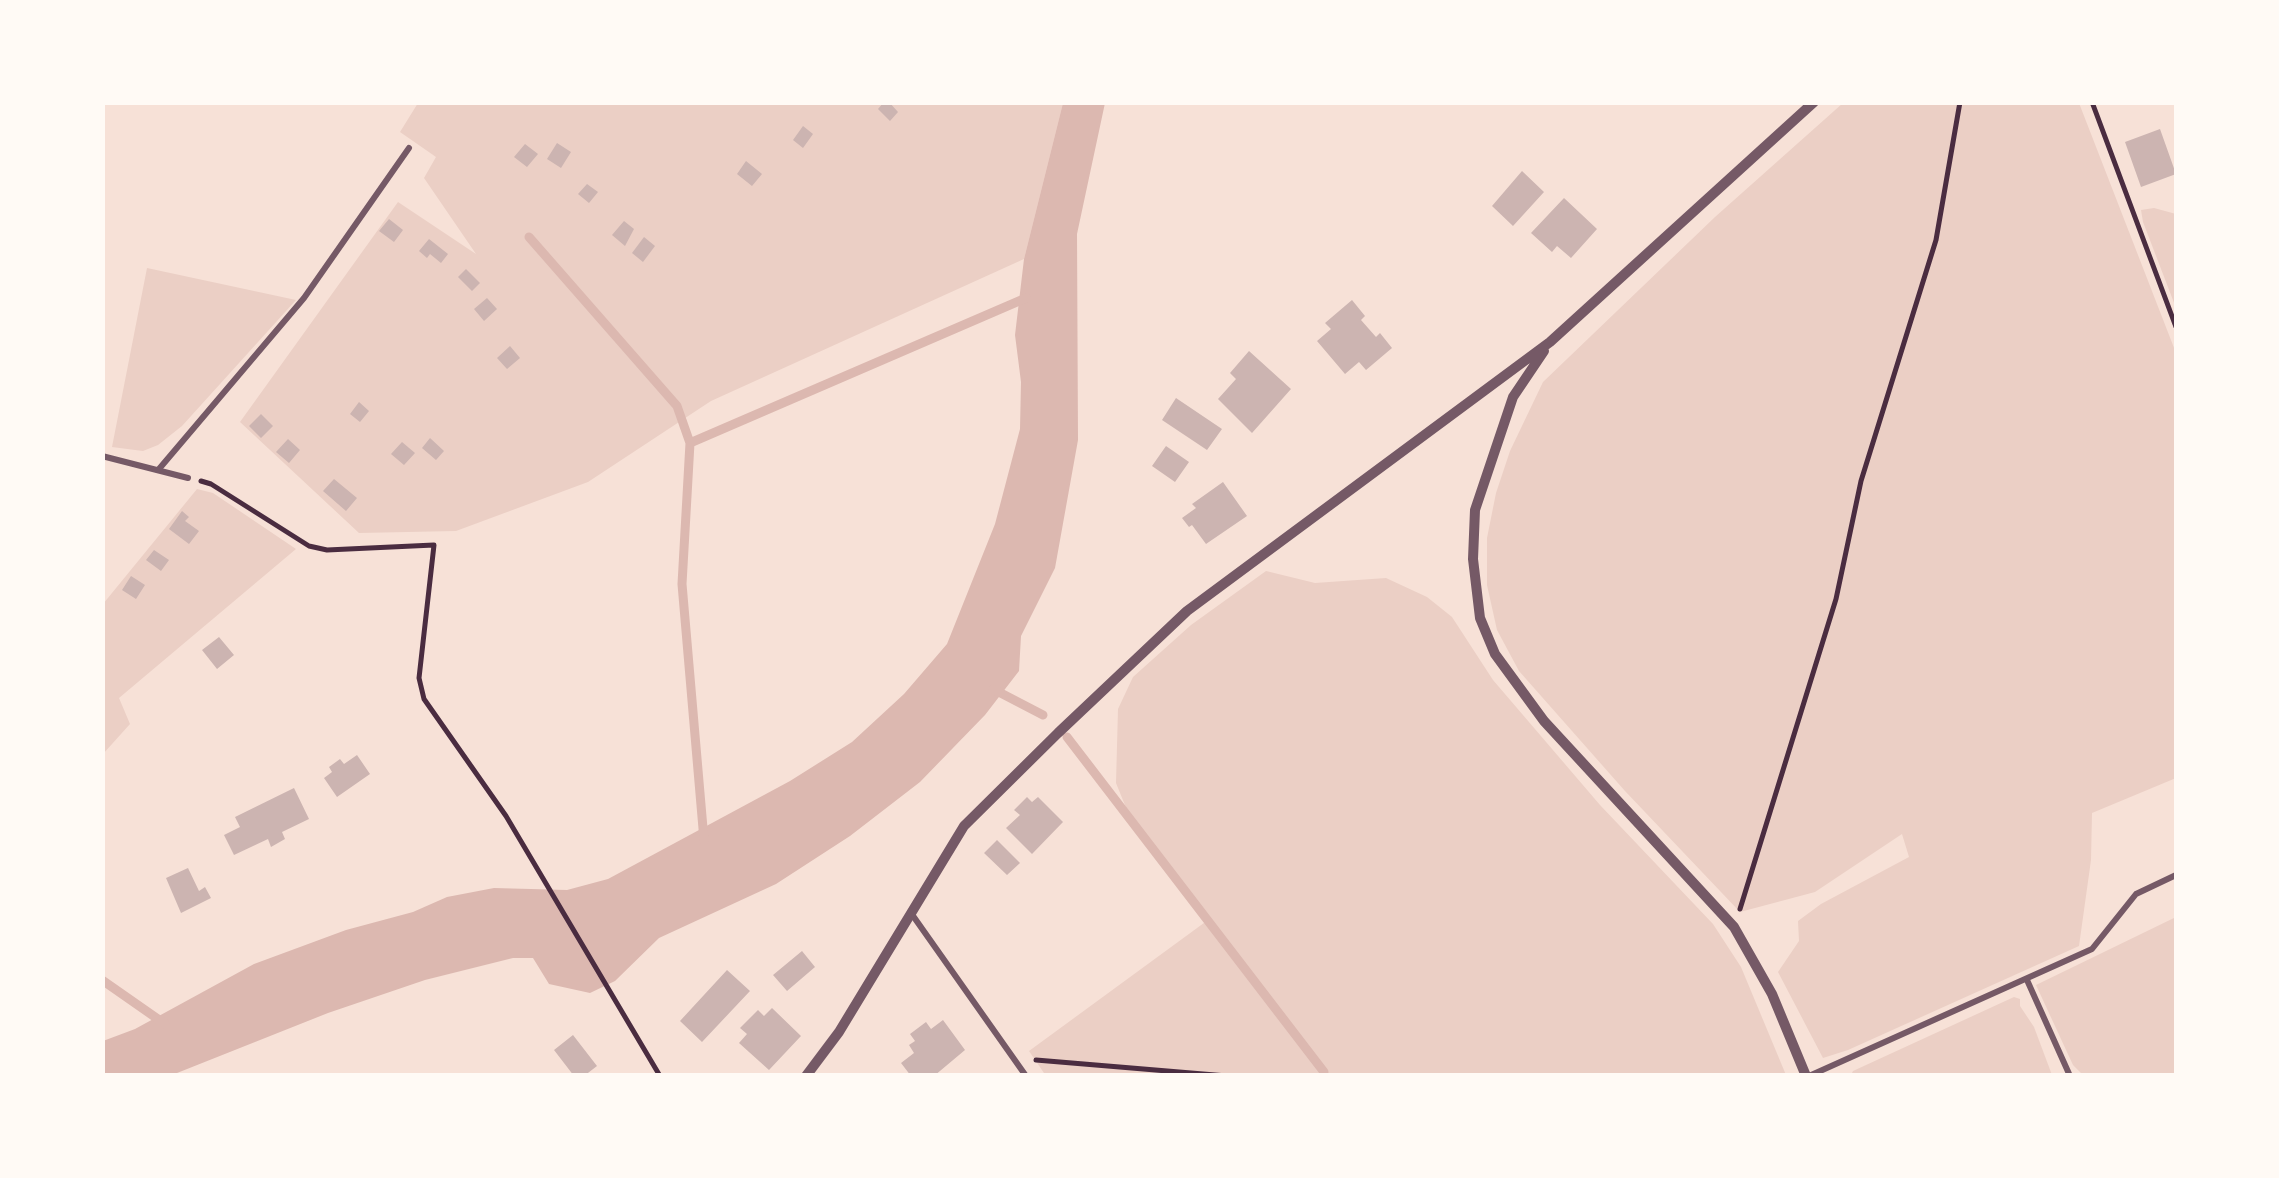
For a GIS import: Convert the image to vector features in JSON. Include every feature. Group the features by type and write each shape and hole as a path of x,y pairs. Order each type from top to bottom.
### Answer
{"street":[{"path":"806,1076 838,1032 964,826 1187,610 1550,342 1814,102"},
{"path":"1550,342 1513,397 1475,510 1472,560 1480,618 1495,654 1544,720 1734,927 1772,994 1808,1076"}],"lane":[{"path":"159,469 304,298 409,148"},
{"path":"102,456 188,478"},
{"path":"1808,1076 2092,948 2136,894 2176,875"},
{"path":"911,912 1026,1076"},
{"path":"2026,980 2070,1076"}],"path":[{"path":"129,102 155,102"},
{"path":"1734,927 1836,600 1861,481 1936,240 1960,102"},
{"path":"2092,102 2176,327"},
{"path":"188,478 211,484 310,546 327,550 434,545 419,678 424,699 506,816 660,1076"},
{"path":"1014,1059 1227,1076"}],"shaded area":[{"path":"418,103 1063,103 1024,259 711,401 588,482 456,531 359,533 240,422 398,202 476,254 424,178 436,157 400,132"},
{"path":"1063,103 1105,103 1077,234 1078,440 1055,568 1021,636 1019,671 985,715 920,782 850,836 776,884 659,938 615,981 590,993 549,984 533,958 513,958 425,980 328,1013 172,1075 103,1076 103,1041 135,1029 254,964 346,930 413,912 447,897 494,888 567,890 608,879 790,781 852,742 904,694 947,644 995,524 1020,429 1021,382 1015,335 1024,259"},
{"path":"1843,103 2079,103 2176,353 2176,778 2092,813 2091,860 2079,946 1823,1058 1778,972 1799,941 1798,921 1821,904 1909,857 1902,834 1815,892 1740,912 1519,671 1497,630 1487,585 1487,538 1510,451 1543,382 1715,217"},
{"path":"2154,208 2176,214 2176,308 2143,222 2141,210"},
{"path":"147,268 296,300 182,426 158,445 143,451 112,447"},
{"path":"197,489 213,493 296,549 119,698 130,724 103,754 103,604"},
{"path":"1266,571 1315,583 1386,578 1427,597 1452,617 1493,680 1600,805 1713,924 1741,967 1786,1075 1046,1076 1029,1051 1208,920 1131,820 1116,783 1118,709 1133,677 1191,625"},
{"path":"2176,917 2176,1075 2083,1075 2073,1065 2036,985"},
{"path":"2014,997 2020,999 2020,1006 2034,1027 2052,1075 1851,1075 1853,1071"}],"building":[{"path":"884,102 898,112 890,121 878,109"},
{"path":"803,126 813,134 803,148 793,140"},
{"path":"2160,129 2176,174 2141,187 2125,142"},
{"path":"557,143 571,152 561,168 547,159"},
{"path":"525,144 538,154 527,167 514,157"},
{"path":"746,161 762,174 752,186 737,174"},
{"path":"1522,171 1544,192 1513,226 1492,206"},
{"path":"587,184 598,192 589,203 578,194"},
{"path":"1564,198 1597,229 1571,258 1557,246 1552,252 1531,233"},
{"path":"389,219 403,230 394,242 379,231"},
{"path":"624,221 634,229 625,246 612,235"},
{"path":"644,237 655,246 643,262 632,253"},
{"path":"429,239 448,254 441,263 419,251"},
{"path":"466,269 480,283 472,291 458,277"},
{"path":"487,298 497,309 484,321 474,309"},
{"path":"1352,300 1365,316 1361,320 1376,337 1380,333 1392,348 1366,370 1359,362 1345,374 1317,341 1331,329 1325,323"},
{"path":"510,346 520,358 507,369 497,358"},
{"path":"1249,351 1291,389 1252,433 1218,399 1236,379 1230,373"},
{"path":"1176,398 1222,429 1207,450 1162,420"},
{"path":"359,402 369,411 360,422 350,414"},
{"path":"261,414 273,426 261,438 249,426"},
{"path":"430,438 444,451 436,460 422,448"},
{"path":"288,439 300,450 289,463 276,452"},
{"path":"402,442 415,453 404,465 391,454"},
{"path":"1166,446 1189,462 1175,482 1152,466"},
{"path":"334,479 357,498 346,511 323,491"},
{"path":"1223,482 1247,516 1206,544 1182,518 1196,508 1192,504"},
{"path":"182,511 189,517 185,521 199,531 189,544 169,529"},
{"path":"154,550 169,560 161,571 146,560"},
{"path":"131,576 145,585 136,599 122,590"},
{"path":"219,637 234,655 217,669 202,650"},
{"path":"357,755 370,774 337,797 324,778 332,772 329,767 340,759 344,764"},
{"path":"294,788 309,819 282,832 285,839 271,847 268,839 234,855 224,835 240,827 235,817"},
{"path":"1027,797 1032,802 1038,797 1063,822 1032,854 1006,828 1020,815 1014,810"},
{"path":"997,840 1020,863 1007,875 984,853"},
{"path":"188,868 199,891 205,887 211,898 181,913 166,878"},
{"path":"802,951 815,967 787,991 773,975"},
{"path":"727,970 750,991 702,1042 680,1021"},
{"path":"772,1008 801,1036 769,1070 739,1043 747,1034 740,1028 758,1010 764,1016"},
{"path":"943,1020 965,1050 934,1076 911,1076 901,1063 914,1053 909,1045 915,1041 910,1034 926,1022 931,1029"},
{"path":"573,1035 597,1066 584,1076 574,1076 554,1050"}],"waterway":[{"path":"529,237 677,406 690,443"},
{"path":"704,840 682,584 690,443 1026,298"},
{"path":"993,689 1043,715"},
{"path":"1067,737 1324,1072"},
{"path":"102,980 165,1024"}]}
